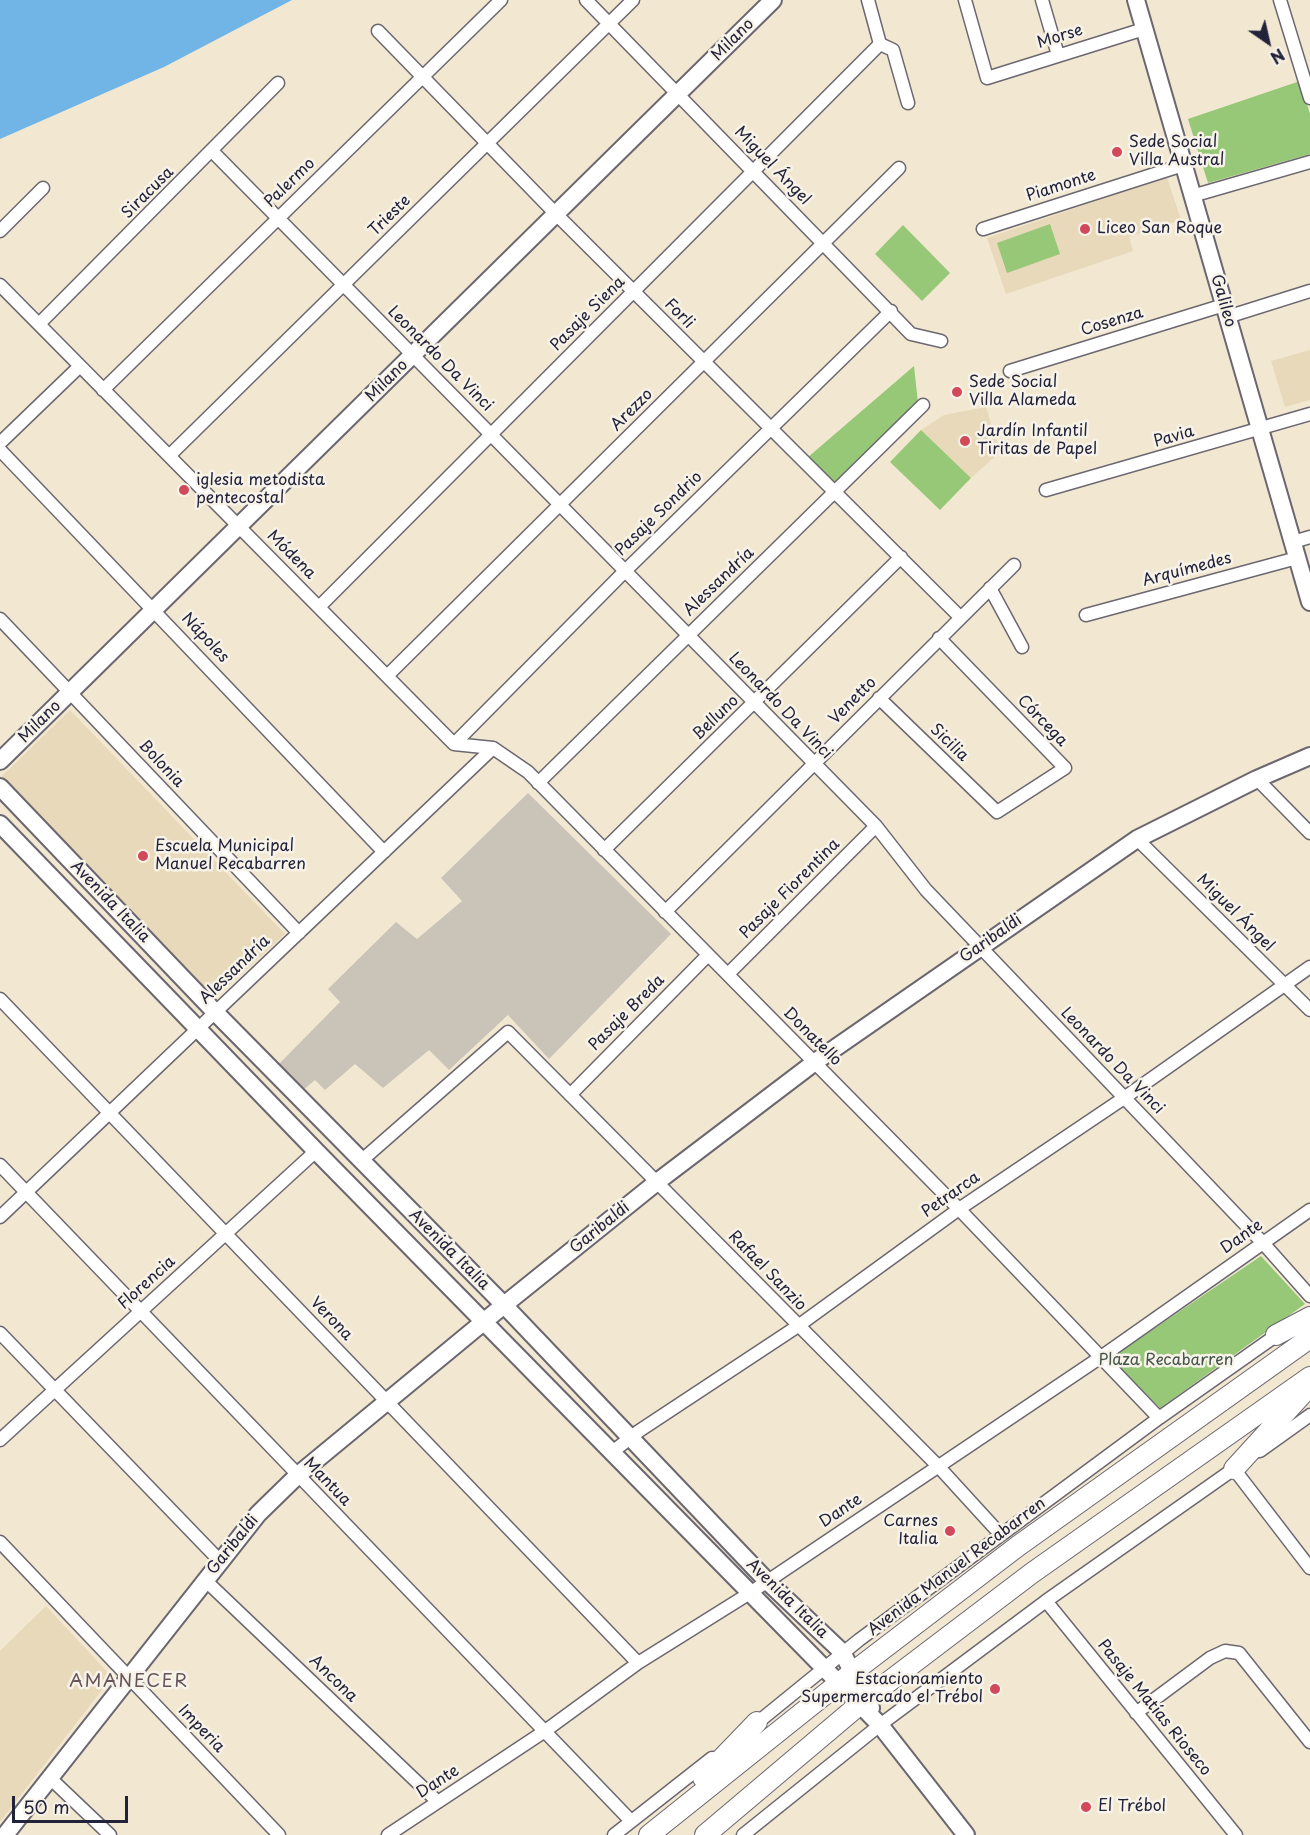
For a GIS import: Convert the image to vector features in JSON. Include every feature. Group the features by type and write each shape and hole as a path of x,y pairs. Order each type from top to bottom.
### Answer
{"main road":[{"path":"1276,1335 1310,1314"},
{"name":"Avenida Manuel Recabarren","path":"648,1835 845,1677 1018,1546 1310,1338"},
{"path":"705,1835 863,1702 1032,1573 1310,1377"},
{"path":"1234,1469 1310,1385"},
{"path":"648,1835 758,1722"}],"street":[{"name":"Palermo","path":"103,390 501,0"},
{"name":"Miguel Ángel","path":"586,0 824,242 911,334 941,340"},
{"name":"Trieste","path":"169,456 633,0"},
{"name":"Milano","path":"0,761 773,0"},
{"path":"868,0 880,44 893,50 908,103"},
{"name":"Morse","path":"965,0 987,78 1144,29"},
{"path":"1042,0 1058,55"},
{"name":"Galileo","path":"1136,0 1310,602"},
{"path":"1280,0 1310,98"},
{"name":"Forli","path":"378,31 556,214 960,617"},
{"name":"Pasaje Siena","path":"319,607 880,44"},
{"name":"Siracusa","path":"39,324 213,152 278,83"},
{"name":"Leonardo Da Vinci","path":"213,152 876,826 926,890 1263,1243 1310,1296"},
{"path":"1192,196 1310,162"},
{"name":"Piamonte","path":"983,229 1184,165"},
{"name":"Arezzo","path":"387,676 899,168"},
{"path":"0,231 43,188"},
{"name":"Módena","path":"0,285 454,744"},
{"name":"Cosenza","path":"1010,371 1226,311 1310,291"},
{"name":"Pasaje Sondrio","path":"454,744 625,571 891,311"},
{"path":"0,443 80,366"},
{"name":"Alessandría","path":"538,783 923,405"},
{"name":"Pavia","path":"1046,490 1310,414"},
{"name":"Nápoles","path":"0,450 155,609 384,852"},
{"name":"Arquímedes","path":"1086,615 1295,550 1310,537"},
{"name":"Belluno","path":"604,850 901,557"},
{"name":"Venetto","path":"665,912 1014,565"},
{"path":"990,588 1022,647"},
{"name":"Bolonia","path":"0,619 299,933"},
{"name":"Córcega","path":"939,638 1065,768 997,812"},
{"name":"Sicilia","path":"879,698 997,812"},
{"path":"454,744 493,748"},
{"name":"Alessandría","path":"0,1217 493,748"},
{"name":"Donatello","path":"493,748 516,762 538,783 815,1062 1101,1357"},
{"name":"Garibaldi","path":"5,1835 251,1521 298,1475 483,1322 657,1182 815,1062 979,946 1137,839 1257,779 1310,756"},
{"path":"1257,779 1310,833"},
{"name":"Avenida Italia","path":"0,787 215,1012 504,1305 767,1581 843,1652 845,1677"},
{"name":"Avenida Italia","path":"0,824 611,1453 823,1667 845,1677 964,1834"},
{"name":"Pasaje Fiorentina","path":"728,974 876,826"},
{"name":"Miguel Ángel","path":"1137,839 1310,1010"},
{"name":"Pasaje Breda","path":"570,1095 708,954"},
{"name":"Petrarca","path":"611,1453 631,1437 798,1326 959,1209 1124,1098 1310,967"},
{"name":"Verona","path":"0,999 638,1663"},
{"name":"Rafael Sanzio","path":"361,1161 508,1032 938,1466 1001,1535"},
{"name":"Florencia","path":"0,1440 316,1151"},
{"name":"Mantua","path":"0,1165 631,1821"},
{"name":"Dante","path":"388,1835 545,1731 638,1663 750,1593 1101,1357 1310,1210"},
{"path":"0,1333 220,1561"},
{"name":"Avenida Manuel Recabarren","path":"614,1835 758,1722 823,1667 1159,1418 1276,1335"},
{"path":"1101,1357 1159,1418"},
{"path":"742,1835 880,1725 1046,1601 1310,1415"},
{"path":"1234,1469 1310,1568"},
{"name":"Imperia","path":"0,1542 279,1835"},
{"name":"Ancona","path":"205,1580 438,1802"},
{"name":"Pasaje Matías Rioseco","path":"1046,1601 1236,1835"},
{"path":"1136,1713 1210,1658 1225,1651 1239,1653 1310,1742"},
{"path":"50,1778 110,1835"}],"shaded area":[{"name":"Liceo San Roque","path":"1167,177 1181,220 1129,237 1133,251 1006,294 987,238"},
{"path":"1310,350 1310,400 1285,407 1271,361"},
{"name":"Jardín Infantil Tiritas de Papel","path":"986,407 1000,452 971,478 921,430 944,415"},
{"name":"Escuela Municipal Manuel Recabarren","path":"70,710 285,934 214,999 1,777"},
{"path":"528,793 671,934 549,1059 508,1015 449,1070 429,1050 383,1088 355,1064 325,1090 315,1080 303,1090 278,1065 340,1002 328,989 396,922 417,939 462,901 441,878"},
{"path":"46,1606 112,1677 0,1822 0,1651"}],"green space":[{"path":"1300,81 1310,114 1310,154 1208,183 1188,119"},
{"path":"1050,224 1060,254 1007,273 997,243"},
{"path":"903,225 950,273 922,301 875,254"},
{"path":"914,366 918,403 835,486 807,458"},
{"path":"921,430 971,478 940,510 890,462"},
{"name":"Plaza Recabarren","path":"1261,1256 1305,1304 1160,1408 1111,1358"}],"water":[{"path":"0,0 292,0 164,67 0,139"}],"place":[{"name":"Sede Social Villa Austral","path":"1117,152"},
{"name":"Liceo San Roque","path":"1085,229"},
{"name":"Sede Social Villa Alameda","path":"957,392"},
{"name":"Jardín Infantil Tiritas de Papel","path":"965,441"},
{"name":"iglesia metodista pentecostal","path":"184,490"},
{"name":"Escuela Municipal Manuel Recabarren","path":"143,856"},
{"name":"Carnes Italia","path":"950,1531"},
{"name":"Estacionamiento Supermercado el Trébol","path":"995,1689"},
{"name":"El Trébol","path":"1086,1807"}],"district":[{"name":"AMANECER","path":"129,1682"}]}
